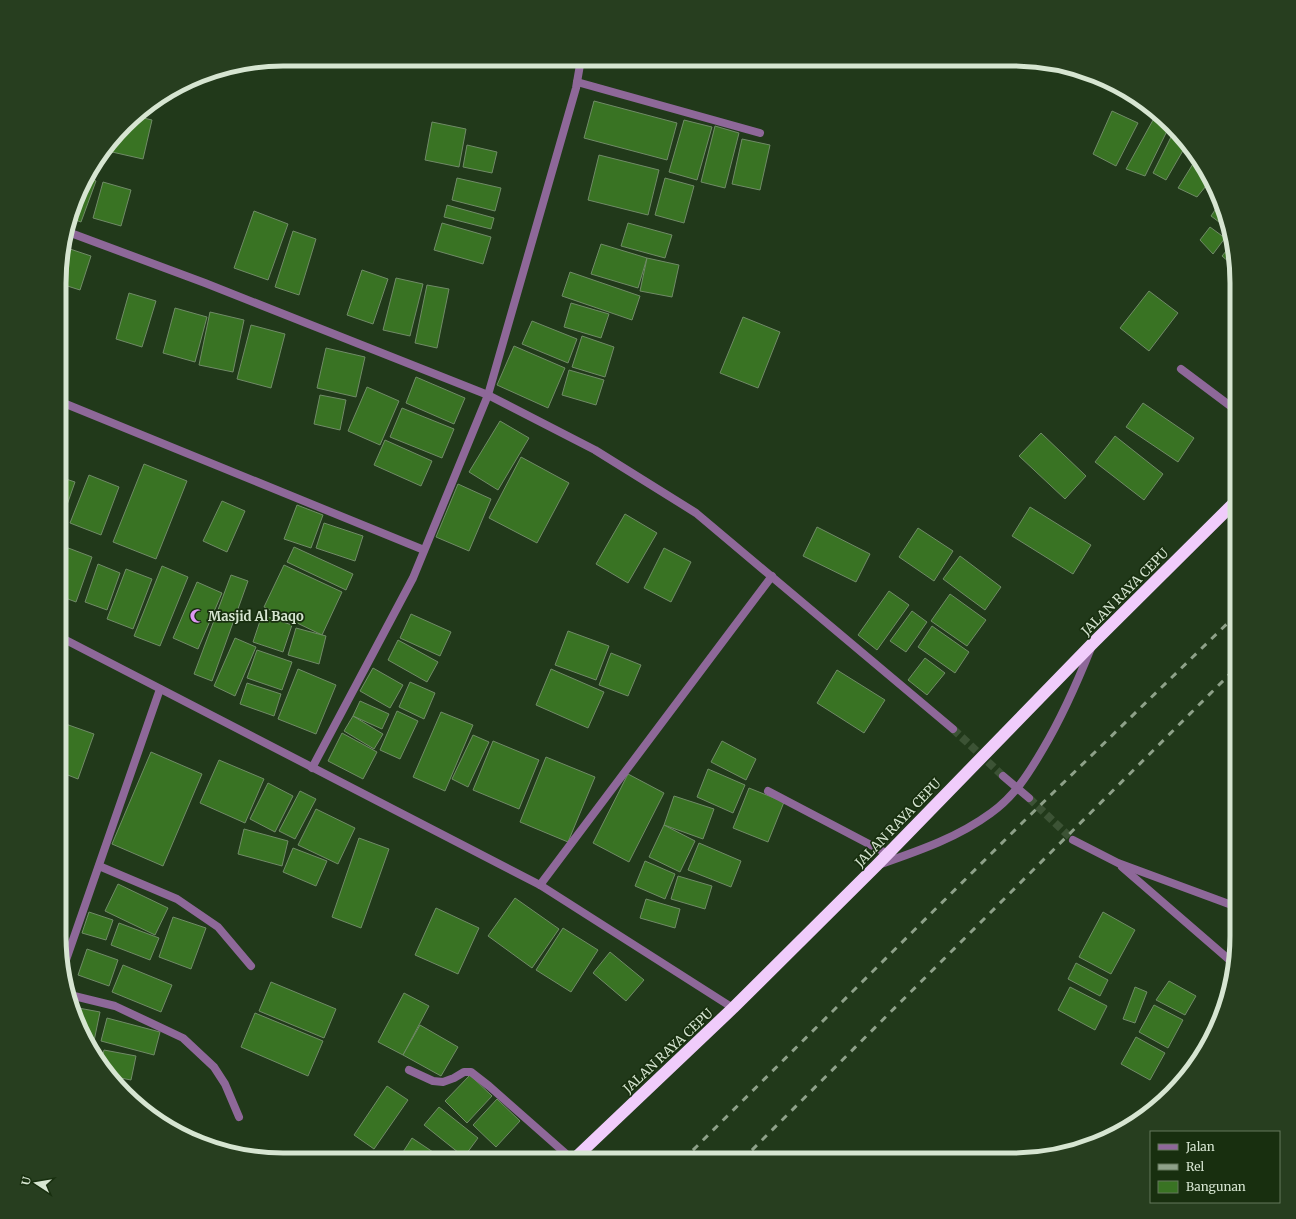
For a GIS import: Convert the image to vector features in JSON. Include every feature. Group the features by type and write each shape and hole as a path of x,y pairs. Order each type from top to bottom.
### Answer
{"highway":[{"name":"JALAN RAYA CEPU","path":"580,1153 734,1008 888,854 1093,643 1230,507"}],"street":[{"path":"312,768 413,578 488,395 578,82 580,66"},
{"path":"578,82 760,133"},
{"path":"72,233 205,283 488,395 595,450 696,513 953,729"},
{"path":"1181,369 1230,406"},
{"path":"66,404 424,550"},
{"path":"540,886 772,576"},
{"path":"66,640 540,886 734,1008"},
{"path":"876,866 932,846 963,831 992,812 1018,788 1031,770 1055,728 1075,688 1093,643"},
{"path":"67,960 160,689"},
{"path":"1003,776 1029,798"},
{"path":"768,791 888,854"},
{"path":"1073,840 1118,864 1230,904"},
{"path":"1118,864 1229,959"},
{"path":"99,866 177,899 218,927 251,966"},
{"path":"75,996 115,1006 183,1038 214,1068 225,1084 239,1117"},
{"path":"409,1070 433,1081 443,1082 464,1072 472,1072 490,1086 565,1153"}],"building":[{"path":"594,101 677,123 667,160 584,138"},
{"path":"1112,111 1138,123 1116,166 1093,154"},
{"path":"143,118 152,120 143,159 112,152 120,140"},
{"path":"684,120 712,127 697,180 669,172"},
{"path":"1153,120 1160,124 1167,131 1145,176 1126,169"},
{"path":"432,122 466,129 459,167 425,160"},
{"path":"715,126 739,133 725,188 701,182"},
{"path":"1171,137 1184,149 1166,180 1153,173"},
{"path":"742,139 770,145 760,190 732,184"},
{"path":"467,145 497,152 492,173 463,167"},
{"path":"599,155 659,170 648,215 588,200"},
{"path":"1193,163 1207,185 1197,197 1178,188"},
{"path":"457,178 501,188 495,211 452,200"},
{"path":"665,178 694,186 684,223 655,215"},
{"path":"92,179 96,181 81,222 76,220"},
{"path":"103,182 131,190 121,226 93,218"},
{"path":"447,205 494,218 491,229 444,217"},
{"path":"1216,208 1222,224 1211,216"},
{"path":"254,211 288,224 268,280 234,268"},
{"path":"442,223 491,237 483,264 434,250"},
{"path":"628,223 672,235 665,258 621,246"},
{"path":"1210,227 1225,238 1213,254 1200,240"},
{"path":"293,231 316,239 299,295 275,287"},
{"path":"601,244 647,258 638,288 591,274"},
{"path":"69,249 91,256 80,290 66,286 66,269"},
{"path":"1227,250 1229,262 1222,256"},
{"path":"647,258 679,265 672,297 640,291"},
{"path":"362,270 388,279 373,324 347,315"},
{"path":"570,272 640,296 632,320 562,296"},
{"path":"396,278 423,284 410,336 383,330"},
{"path":"427,285 449,289 437,348 415,343"},
{"path":"1149,291 1178,313 1149,351 1120,328"},
{"path":"129,293 156,301 142,347 116,339"},
{"path":"571,303 609,314 601,338 564,327"},
{"path":"175,308 207,317 195,362 163,353"},
{"path":"210,312 244,320 233,372 199,365"},
{"path":"743,317 780,332 758,388 720,373"},
{"path":"532,321 577,339 568,363 522,344"},
{"path":"251,325 285,334 271,388 237,379"},
{"path":"582,336 614,347 605,377 572,367"},
{"path":"514,346 565,368 548,408 497,385"},
{"path":"326,348 365,357 356,397 317,388"},
{"path":"569,370 604,380 596,405 562,395"},
{"path":"416,377 465,398 454,424 406,403"},
{"path":"367,387 399,401 380,445 348,431"},
{"path":"320,395 346,400 340,430 314,424"},
{"path":"1143,403 1194,438 1178,462 1126,427"},
{"path":"402,408 454,429 442,458 390,437"},
{"path":"500,421 529,438 498,490 469,472"},
{"path":"1041,433 1086,476 1065,499 1019,456"},
{"path":"1115,436 1163,474 1144,500 1095,462"},
{"path":"385,440 432,461 421,486 374,465"},
{"path":"521,457 569,483 537,543 489,518"},
{"path":"144,464 187,481 156,559 113,542"},
{"path":"89,475 119,487 101,535 70,523"},
{"path":"66,479 75,482 66,508"},
{"path":"458,484 491,499 469,551 436,537"},
{"path":"222,501 245,511 227,552 203,541"},
{"path":"297,505 323,515 311,548 284,539"},
{"path":"1030,507 1091,545 1073,574 1012,536"},
{"path":"625,514 657,533 628,583 596,564"},
{"path":"324,523 363,536 355,561 316,548"},
{"path":"817,527 870,554 856,582 803,556"},
{"path":"918,528 953,551 934,581 899,557"},
{"path":"66,547 92,557 76,602 66,598"},
{"path":"294,547 353,574 346,590 287,562"},
{"path":"664,548 691,562 671,602 644,588"},
{"path":"960,556 1001,587 985,610 943,579"},
{"path":"98,564 120,573 107,610 85,602"},
{"path":"284,565 342,592 322,635 264,607"},
{"path":"162,566 188,577 160,646 134,636"},
{"path":"126,569 152,579 133,629 107,619"},
{"path":"231,575 248,581 212,681 194,674"},
{"name":"Masjid Al Baqo","path":"197,582 222,593 198,649 173,638"},
{"path":"889,591 909,605 877,650 858,635"},
{"path":"950,594 986,620 967,646 931,621"},
{"path":"912,611 927,622 906,652 890,641"},
{"path":"411,614 451,632 440,656 400,638"},
{"path":"262,615 292,625 283,652 253,642"},
{"path":"932,626 969,652 955,673 918,647"},
{"path":"296,628 326,636 319,664 288,655"},
{"path":"568,631 609,646 596,680 555,665"},
{"path":"235,638 256,647 235,696 214,686"},
{"path":"398,640 438,662 427,682 388,660"},
{"path":"257,650 292,662 282,690 247,678"},
{"path":"611,653 641,665 628,696 599,685"},
{"path":"925,658 945,673 927,695 908,680"},
{"path":"373,668 403,685 390,708 360,691"},
{"path":"298,669 336,685 316,734 278,719"},
{"path":"551,669 604,692 588,728 536,705"},
{"path":"837,670 885,700 864,733 817,703"},
{"path":"410,682 435,693 424,719 399,707"},
{"path":"247,683 281,694 274,716 240,704"},
{"path":"360,701 389,714 382,729 353,716"},
{"path":"397,711 418,721 400,759 380,750"},
{"path":"441,712 473,725 445,791 413,777"},
{"path":"353,716 383,734 374,749 344,731"},
{"path":"66,724 94,734 78,779 66,774"},
{"path":"342,733 377,752 363,779 328,761"},
{"path":"473,735 489,742 468,787 452,779"},
{"path":"493,741 539,760 519,809 473,790"},
{"path":"722,741 756,759 746,780 711,762"},
{"path":"151,752 202,774 163,866 112,844"},
{"path":"546,757 595,777 568,842 520,822"},
{"path":"219,760 264,779 245,823 200,803"},
{"path":"708,769 745,785 733,813 697,797"},
{"path":"628,774 664,793 629,862 593,843"},
{"path":"268,783 293,796 275,832 250,819"},
{"path":"749,788 784,802 768,842 733,828"},
{"path":"300,791 316,799 295,839 279,831"},
{"path":"674,796 714,809 703,839 664,825"},
{"path":"316,809 355,828 338,864 298,845"},
{"path":"664,825 695,841 680,872 649,857"},
{"path":"244,829 288,841 282,866 238,854"},
{"path":"359,838 389,849 361,928 332,917"},
{"path":"699,843 741,861 731,887 688,870"},
{"path":"293,848 327,861 316,886 283,872"},
{"path":"645,861 675,874 665,899 635,886"},
{"path":"678,876 712,886 705,909 671,899"},
{"path":"118,884 168,908 155,935 105,911"},
{"path":"515,898 559,929 532,968 488,936"},
{"path":"646,899 680,909 675,928 640,918"},
{"path":"436,908 479,928 458,974 415,955"},
{"path":"89,912 113,920 106,940 82,933"},
{"path":"1103,912 1135,930 1111,974 1079,957"},
{"path":"173,917 206,928 191,969 159,957"},
{"path":"119,923 159,938 150,960 111,945"},
{"path":"563,928 598,950 571,992 536,970"},
{"path":"87,949 118,960 109,986 78,975"},
{"path":"610,952 644,980 626,1001 593,973"},
{"path":"1076,963 1108,980 1100,996 1068,979"},
{"path":"123,965 172,985 161,1012 112,992"},
{"path":"1169,981 1196,996 1185,1015 1156,1000"},
{"path":"271,982 336,1009 324,1038 259,1011"},
{"path":"1070,987 1107,1006 1095,1030 1058,1010"},
{"path":"1135,987 1147,992 1135,1023 1123,1019"},
{"path":"404,993 429,1006 403,1055 378,1042"},
{"path":"1154,1005 1183,1020 1168,1048 1139,1032"},
{"path":"79,1008 100,1012 94,1041 88,1032"},
{"path":"255,1013 323,1041 308,1076 241,1047"},
{"path":"107,1018 160,1032 154,1055 101,1041"},
{"path":"420,1025 458,1047 441,1076 403,1055"},
{"path":"1136,1037 1165,1053 1150,1080 1121,1064"},
{"path":"104,1050 136,1056 131,1080 119,1078 103,1055"},
{"path":"470,1075 492,1096 467,1123 445,1101"},
{"path":"387,1086 408,1100 374,1149 354,1135"},
{"path":"497,1099 520,1121 496,1147 473,1125"},
{"path":"439,1107 478,1138 467,1153 459,1153 424,1125"},
{"path":"412,1138 434,1153 402,1153"}],"tunnel":[{"path":"953,729 1003,776"},
{"path":"1029,798 1073,840"}],"railway":[{"path":"690,1153 1022,823 1230,621"},
{"path":"749,1153 1230,674"}],"place":[{"name":"Masjid Al Baqo","path":"197,616"}]}
